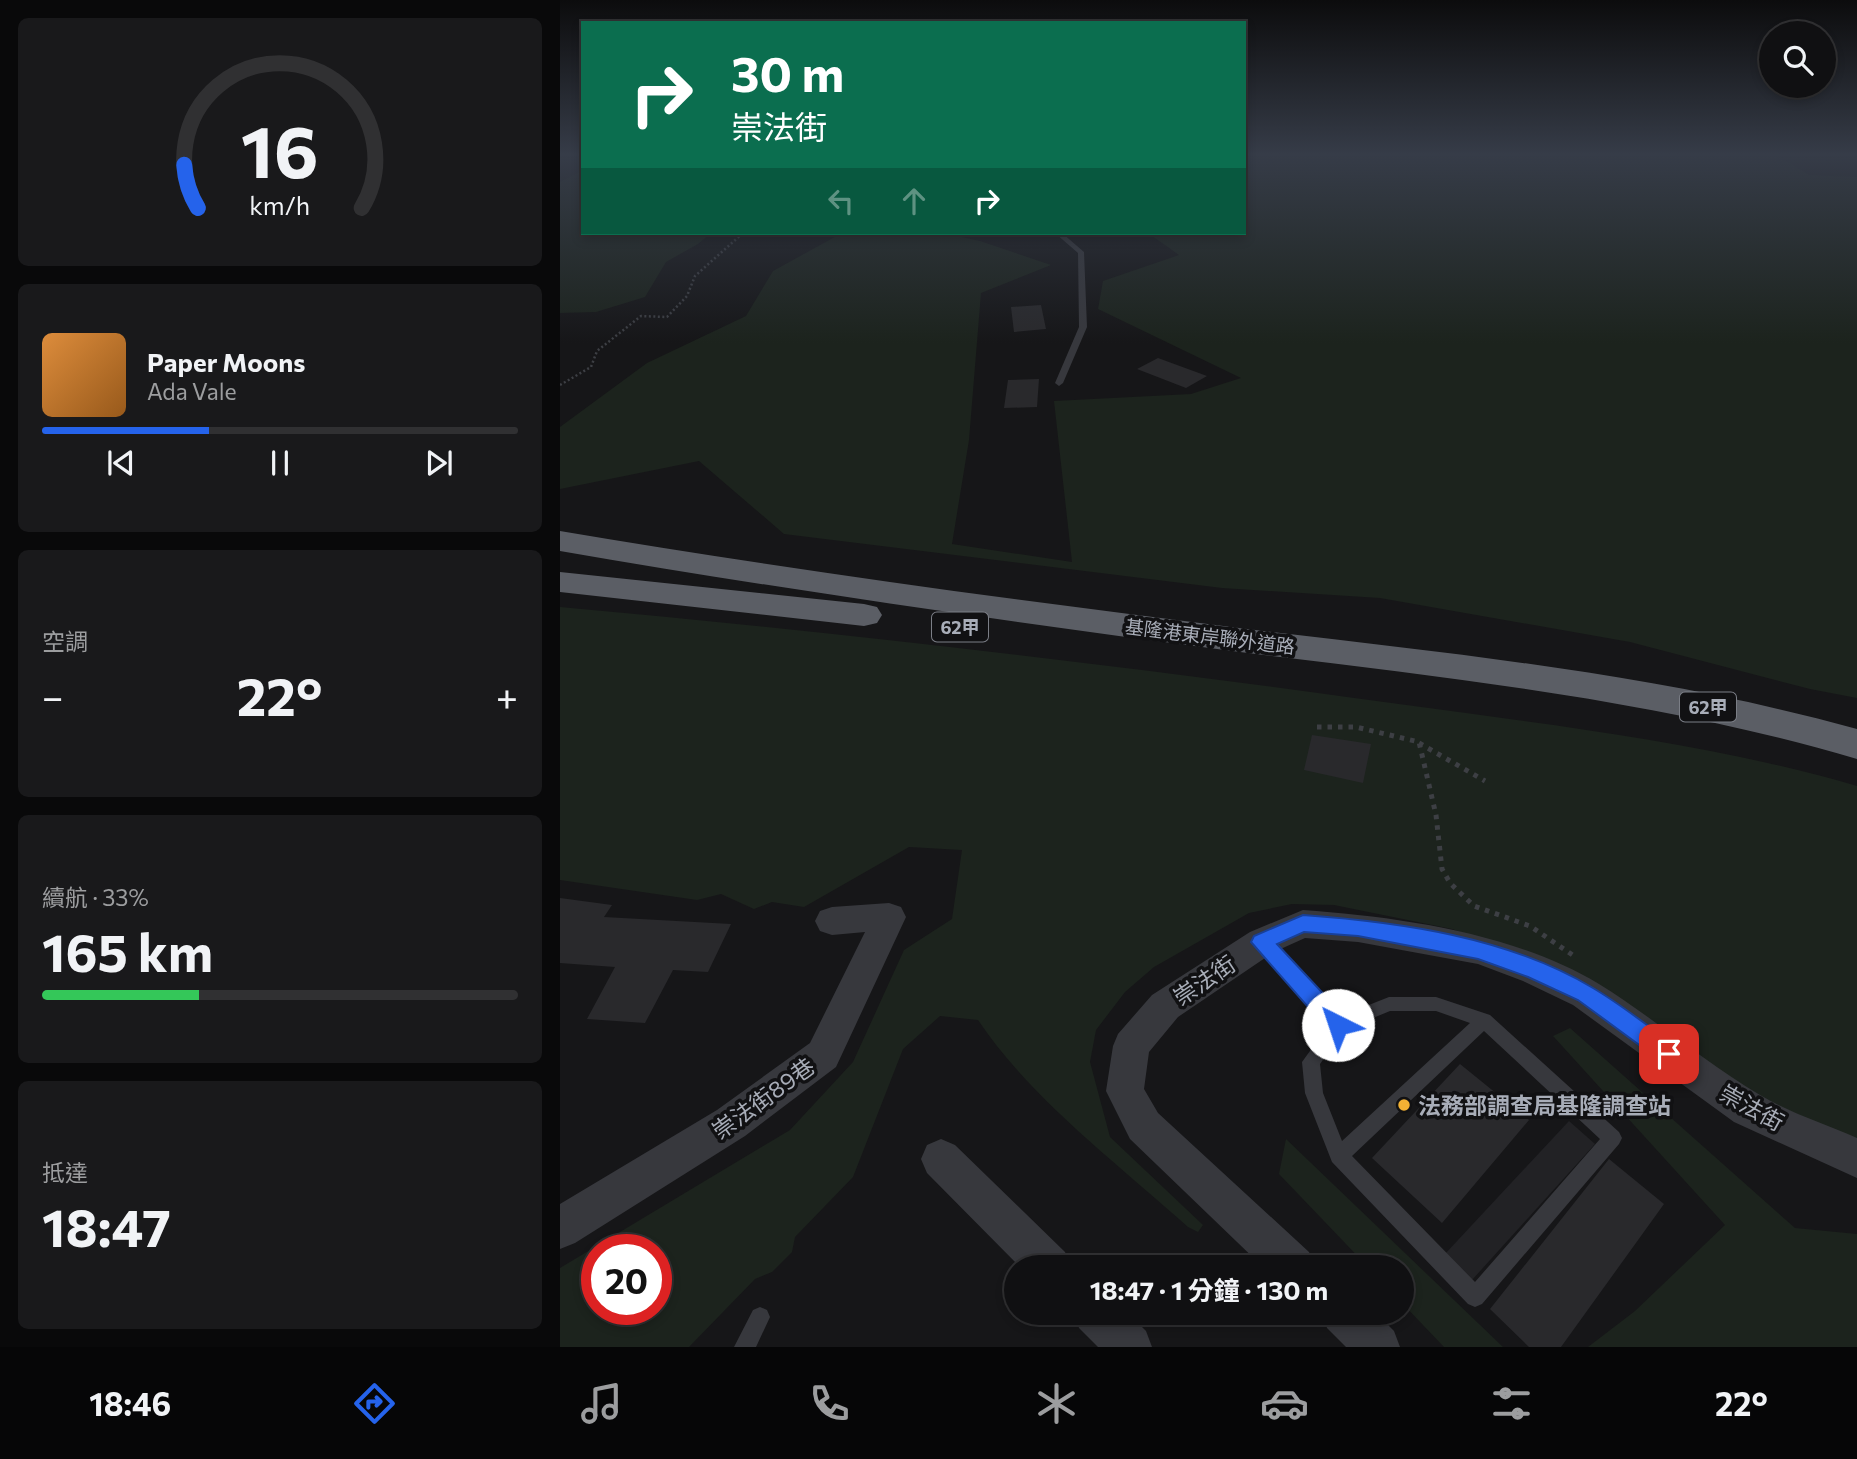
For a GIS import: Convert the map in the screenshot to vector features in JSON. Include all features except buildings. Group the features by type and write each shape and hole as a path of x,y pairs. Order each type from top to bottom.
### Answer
{"highway":[{"name":"基隆港東岸聯外道路","path":"560,541 746,587"},
{"name":"基隆港東岸聯外道路","path":"560,582 746,587 1606,699 1811,743 1857,744"},
{"name":"基隆港東岸聯外道路","path":"1811,743 1857,771"}],"street":[{"name":"崇法街89巷","path":"560,1228 732,1123 822,1055 889,917 832,921"},
{"name":"崇法街","path":"1281,1255 1144,1126 1125,1091 1131,1046 1165,1006 1262,942 1303,924 1358,928 1479,950 1535,970 1585,994 1731,1099 1857,1158"},
{"path":"941,1159 1038,1255"},
{"path":"1108,1325 1130,1347"}],"lane":[{"path":"1059,383 1083,327 1081,252 1060,235"},
{"path":"1262,942 1338,1025"},
{"path":"1389,1004 1436,1004 1484,1020 1613,1138 1475,1297 1339,1156 1314,1093 1311,1062 1338,1025 1389,1004"},
{"path":"1339,1156 1484,1020"},
{"path":"746,1347 760,1317"}],"path":[{"path":"560,385 590,367 597,351 641,316 667,317 687,296 695,276 741,235"},
{"path":"1317,727 1356,727 1419,742 1485,781"},
{"path":"1419,742 1436,814 1442,869 1450,883 1474,906 1530,926 1574,956 1585,994"}],"shaded area":[{"path":"560,218 581,218 581,235 709,235 666,262 645,297 596,312 560,313"},
{"path":"1246,218 1857,218 1857,698 1810,689 1630,642 1380,598 1222,588 784,534 699,461 560,489 560,427 647,363 746,316 773,271 838,235 952,235 980,241 1051,265 981,293 969,440 952,544 1072,562 1054,401 1191,394 1241,378 1098,309 1103,281 1179,255 1151,235 1246,235"},
{"path":"560,607 869,638 1178,675 1562,726 1740,757 1857,786 1857,1141 1759,1097 1558,965 1452,929 1334,905 1292,904 1249,913 1154,967 1125,992 1096,1030 1090,1062 1110,1137 1203,1225 1198,1232 1188,1227 1049,1103 999,1049 978,1020 940,1016 903,1049 853,1177 795,1237 792,1252 772,1272 755,1279 689,1347 560,1347 560,1268 581,1255 581,1325 672,1325 672,1234 617,1234 790,1130 853,1062 904,950 952,919 962,850 909,847 804,907 772,902 754,909 721,894 697,900 560,880"},
{"path":"1570,1028 1795,1228 1857,1234 1857,1347 1588,1347 1635,1311 1725,1225 1553,1036"},
{"path":"1569,1121 1595,1144 1472,1280 1445,1254"},
{"path":"1286,1139 1407,1255 1357,1255 1279,1174"},
{"path":"1414,1262 1503,1347 1444,1347 1414,1316"}],"place":[{"name":"法務部調查局基隆調查站","path":"1404,1105"}],"route":[{"path":"1338,1025 1262,942 1303,924 1358,928 1479,950 1535,970 1585,994 1669,1054"}]}
